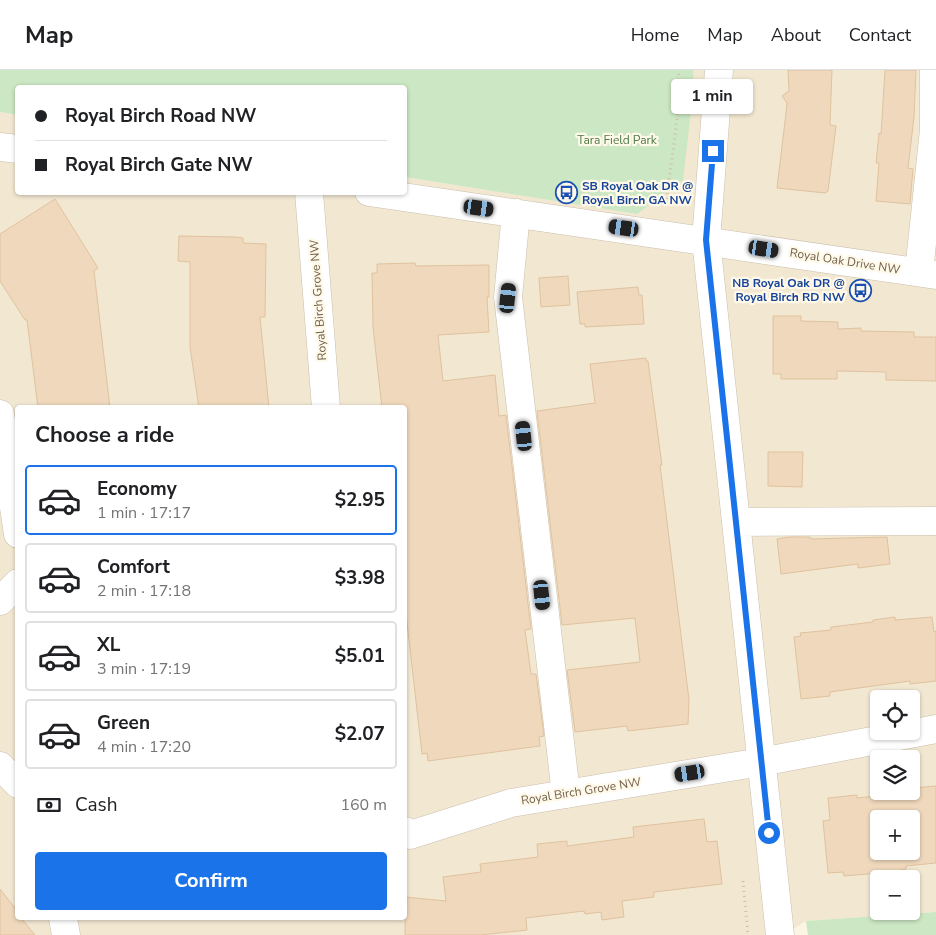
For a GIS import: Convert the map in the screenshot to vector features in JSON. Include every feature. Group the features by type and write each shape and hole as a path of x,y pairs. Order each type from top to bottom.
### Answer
{"street":[{"path":"719,70 706,240 780,935"},
{"path":"928,274 934,130 934,70"},
{"path":"0,147 15,149"},
{"name":"Royal Birch Grove NW","path":"309,195 326,405"},
{"name":"Royal Oak Drive NW","path":"390,195 928,274"},
{"path":"516,213 508,298 566,794"},
{"path":"0,414 15,514"},
{"path":"736,522 936,521"},
{"path":"0,601 15,586"},
{"name":"Royal Birch Grove NW","path":"407,833 410,835 510,803 761,762 936,729"},
{"path":"0,766 15,781"},
{"path":"64,920 66,935"}],"path":[{"path":"666,204 677,120 679,70"},
{"path":"743,875 748,935"}],"shaded area":[{"path":"693,70 936,70 936,912 920,913 920,870 870,870 870,917 806,921 784,935 0,935 0,112 15,115 15,195 407,195 407,177 637,214 694,86"}],"green space":[{"name":"Tara Field Park","path":"0,70 693,70 694,86 683,180 637,214 407,177 407,85 15,85 15,115 0,112"},
{"path":"936,912 936,935 808,935 806,921 870,917 870,920 920,920 920,913"}],"building":[{"path":"788,70 832,70 830,125 836,126 828,191 825,193 777,188 787,103 782,96 789,91"},
{"path":"885,70 916,70 914,117 908,168 913,169 910,204 876,201 879,163 876,163 879,133 881,134"},
{"path":"55,199 98,268 94,271 110,405 38,405 27,320 25,320 0,281 0,234"},
{"path":"179,236 235,237 243,238 243,243 266,244 265,317 260,317 269,405 199,405 190,347 190,262 178,261"},
{"path":"415,263 416,266 489,265 489,297 487,297 489,332 438,335 443,381 495,375 499,416 506,415 531,629 525,630 531,674 536,674 544,736 539,737 540,746 428,761 427,753 422,754 407,623 407,405 382,405 373,327 372,273 377,273 377,264"},
{"path":"568,276 570,305 541,307 539,278"},
{"path":"638,287 639,295 642,295 644,324 585,327 585,324 580,324 577,292"},
{"path":"773,316 801,316 801,321 838,322 838,329 861,328 861,331 914,332 914,337 936,337 936,381 886,380 886,372 837,371 837,379 781,379 781,374 773,374"},
{"path":"646,358 646,361 648,361 662,465 660,465 689,700 688,724 628,731 627,726 575,732 567,670 640,662 635,618 562,625 537,411 595,403 590,364"},
{"path":"768,452 803,452 802,487 768,486"},
{"path":"810,537 810,539 887,537 890,564 858,568 858,564 781,574 777,539"},
{"path":"895,617 895,620 932,617 934,632 936,631 936,681 910,684 910,681 830,692 830,696 801,699 794,637 801,636 800,633 831,630 831,627 873,622 873,620"},
{"path":"936,786 936,863 906,866 906,869 901,870 870,870 870,874 844,876 843,872 828,873 823,821 830,820 828,798 857,795 857,798 870,797 870,800 920,800 920,787"},
{"path":"704,819 707,842 717,841 722,884 654,892 654,897 622,901 624,917 602,920 601,912 585,914 584,911 526,918 527,930 481,935 405,935 407,897 446,901 443,877 481,872 480,864 538,857 537,844 567,841 567,846 634,837 633,827"},
{"path":"0,889 15,908 15,920 23,920 35,935 0,935"}],"place":[{"name":"SB Royal Oak DR @ Royal Birch GA NW","path":"566,193"},
{"name":"NB Royal Oak DR @ Royal Birch RD NW","path":"861,290"}],"route":[{"path":"713,151 706,240 769,833"}]}
